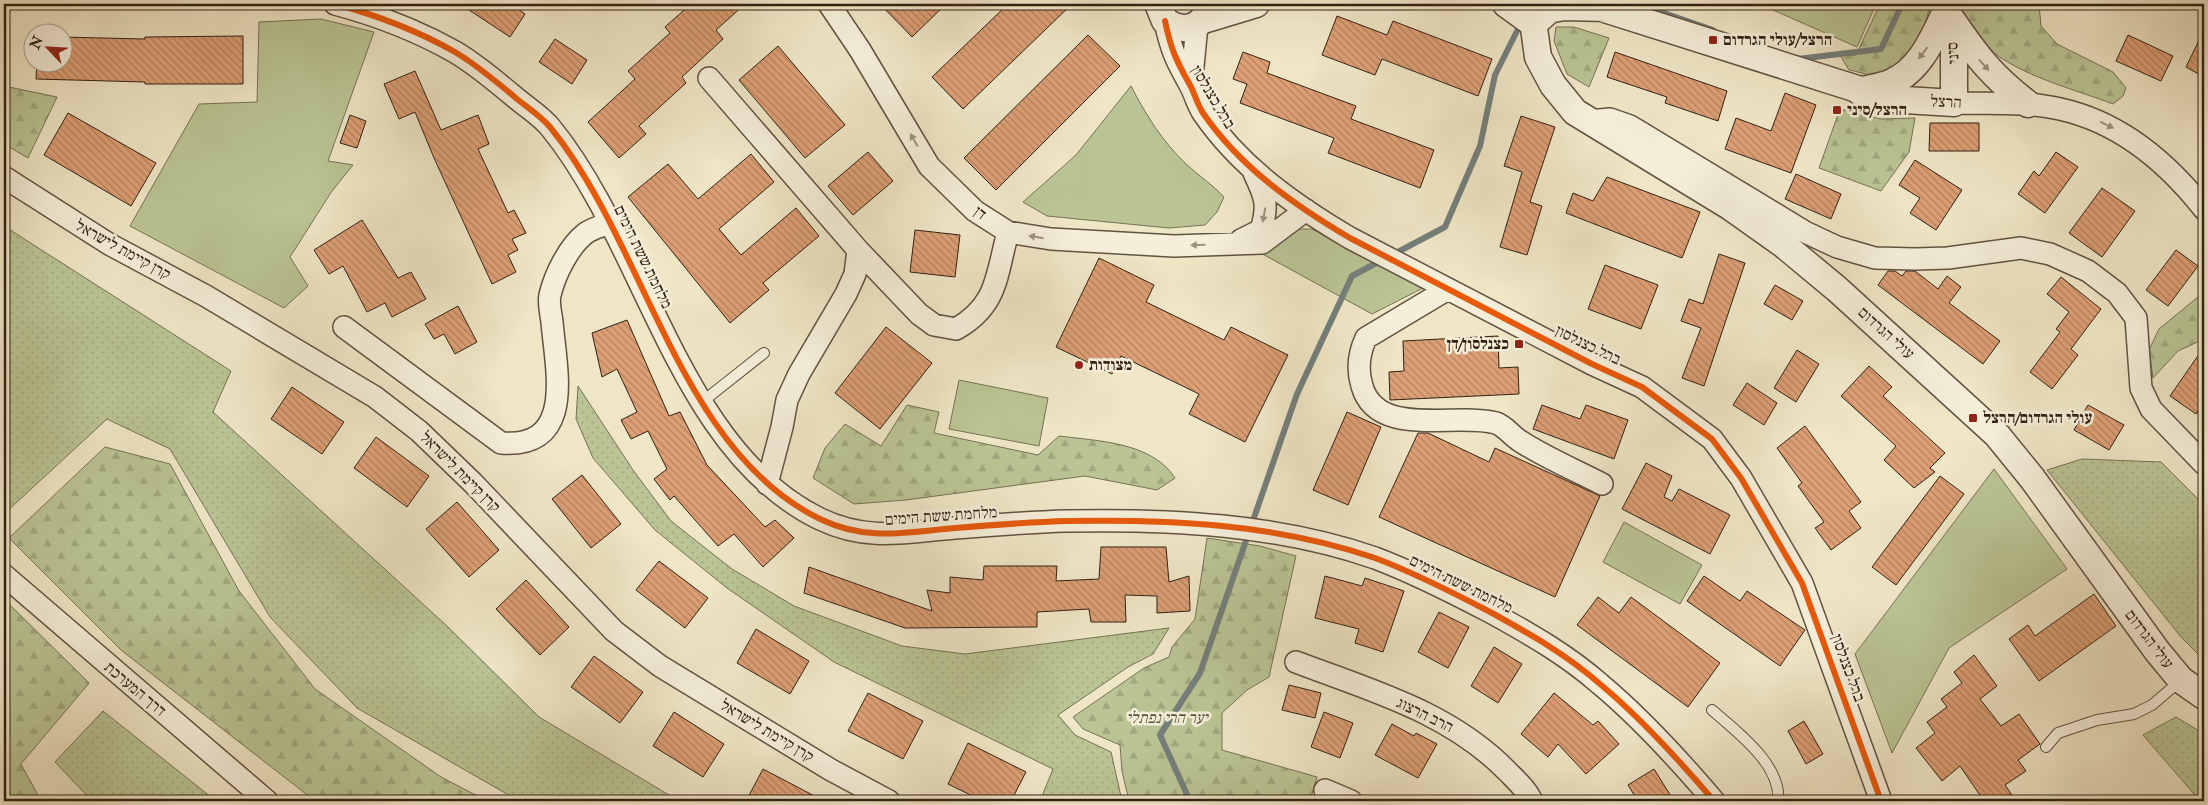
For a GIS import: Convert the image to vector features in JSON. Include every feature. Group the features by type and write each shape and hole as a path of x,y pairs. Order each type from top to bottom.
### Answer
{"street":[{"name":"מלחמת ששת הימים","path":"335,4 362,11 450,50 506,90 546,122 576,162 611,222 702,402 718,428 766,484 821,520 850,530 874,534 905,534 952,528 1068,521 1211,525 1268,532 1374,558 1456,594 1552,647 1598,682 1644,723 1714,801"},
{"name":"דן","path":"829,4 860,50 930,166 975,211 1008,232 1051,239 1174,246 1262,243 1306,210"},
{"path":"1158,11 1180,28 1203,16 1256,4"},
{"path":"1506,4 1524,17 1543,11"},
{"name":"הרצל","path":"1543,11 1564,7 1598,6 1859,91 1889,99 1954,103 2028,104 2061,109 2103,123 2133,140 2164,166 2204,209"},
{"path":"1859,91 1890,83 1912,68 1931,43 1946,7"},
{"path":"1946,7 1979,61 2000,82 2028,104"},
{"name":"סיני","path":"1946,7 1954,46 1954,103"},
{"name":"ברל כצנלסון","path":"1158,11 1172,53 1191,87 1201,111 1227,146 1254,173 1350,238 1592,364 1642,386 1712,439 1742,478 1802,583 1881,801"},
{"name":"עולי הגרדום","path":"1543,11 1538,57 1553,85 1575,112 1729,206 1784,245 1837,289 1946,387 1997,435 2032,478 2151,644 2181,680 2204,696"},
{"name":"ברל כצנלסון","path":"1191,87 1203,16"},
{"path":"709,78 858,250 919,314 934,325 956,330 973,320 990,299 1008,232"},
{"path":"1589,121 1610,119 1630,126 1805,232 1837,246 1875,258 1948,258 2021,248 2050,254 2088,271 2117,293 2136,318 2141,388 2152,409 2204,464"},
{"name":"דן","path":"1234,244 1261,230 1267,212 1264,194 1254,173"},
{"name":"קרן קיימת לישראל","path":"4,177 109,244 212,300 375,397 419,430 473,483 614,631 660,666 831,770 889,801"},
{"path":"344,327 501,443 519,444 536,438 548,428 556,411 557,388 550,297 556,277 570,252 586,233 611,222"},
{"path":"766,484 782,427 787,400 799,374 846,294 855,274 858,250"},
{"path":"1448,289 1366,338 1359,352 1360,380 1364,396 1379,412 1407,420 1469,420 1497,424 1520,441 1602,484"},
{"name":"דרך המערכת","path":"4,575 266,801"},
{"name":"הרב הרצוג","path":"1296,662 1427,712 1489,752 1527,792 1532,801"},
{"path":"1326,790 1351,801"}],"lane":[{"path":"702,402 764,353"},
{"path":"2046,747 2058,733 2097,720 2134,714 2152,705 2181,680"},
{"path":"1712,710 1749,743 1770,767 1778,801"}],"green space":[{"path":"1776,4 1876,4 1857,47 1773,10"},
{"path":"1880,4 1930,4 1919,36 1904,58 1895,66 1886,72 1876,75 1849,70 1840,55 1856,55"},
{"path":"1957,4 2039,4 2041,26 2057,44 2113,72 2126,88 2123,96 2113,104 2048,81 2001,58 1983,43"},
{"path":"321,19 374,32 328,161 353,165 332,191 290,257 308,286 284,308 130,226 199,104 257,102 259,22"},
{"path":"1556,27 1574,27 1609,38 1589,87 1567,74 1554,41"},
{"path":"4,86 57,97 28,158 4,144"},
{"path":"1131,86 1169,146 1186,164 1224,197 1217,212 1205,225 1169,228 1047,216 1023,202 1076,155"},
{"path":"1840,109 1881,119 1915,118 1909,152 1881,191 1819,168"},
{"path":"4,226 231,371 213,412 447,626 539,717 679,801 519,801 357,708 270,617 170,449 107,419 4,514"},
{"path":"1289,229 1312,229 1423,288 1372,314 1257,251"},
{"path":"2204,292 2204,339 2178,351 2153,378 2149,350 2159,329"},
{"path":"959,380 1048,398 1039,446 949,429"},
{"path":"578,386 633,470 671,521 732,569 794,606 902,646 965,654 1169,628 1153,654 1128,667 1058,715 1075,735 1111,752 1122,801 1040,801 1053,769 834,662 727,588 655,530 593,458 576,419"},
{"path":"907,405 939,412 934,433 1038,455 1059,436 1107,442 1123,445 1153,457 1165,466 1175,478 1157,490 1085,476 906,500 854,504 813,478 825,448 845,424 881,446"},
{"path":"105,447 170,464 239,591 315,689 441,777 487,801 315,801 121,650 9,538"},
{"path":"2082,459 2161,462 2204,505 2204,660 2181,637 2047,470"},
{"path":"1994,469 2067,569 1949,648 1892,753 1855,654"},
{"path":"1624,522 1702,565 1680,604 1603,562"},
{"name":"יער הרי נפתלי","path":"1207,538 1260,546 1296,556 1269,677 1247,690 1222,713 1222,750 1317,777 1310,801 1129,801 1122,771 1120,745 1083,729 1073,717 1144,668 1169,657 1172,647 1195,619"},
{"path":"4,599 89,683 21,764 41,801 4,801"},
{"path":"103,711 216,801 92,801 55,762"},
{"path":"2176,717 2204,734 2204,801 2200,801 2143,735"}],"building":[{"path":"460,4 511,4 525,14 510,37"},
{"path":"691,4 745,4 716,30 723,39 682,77 686,83 639,126 646,134 619,158 588,122 635,79 628,71 670,33 665,27"},
{"path":"880,4 946,4 912,37"},
{"path":"1008,4 1072,4 963,109 932,77"},
{"path":"1337,16 1387,35 1393,21 1492,59 1478,96 1382,59 1375,75 1322,55"},
{"path":"2204,30 2204,77 2186,67"},
{"path":"1088,35 1120,66 996,190 964,158"},
{"path":"2128,35 2173,56 2161,81 2116,61"},
{"path":"243,36 243,84 145,84 145,82 36,79 36,72 72,72 72,37 145,39 145,37"},
{"path":"555,39 587,60 572,84 539,62"},
{"path":"778,46 845,125 805,158 739,80"},
{"path":"1243,52 1270,62 1267,73 1356,106 1351,119 1434,150 1420,188 1328,153 1334,138 1240,103 1247,84 1233,79"},
{"path":"1615,52 1727,91 1718,121 1665,103 1667,97 1607,77"},
{"path":"415,71 441,130 478,115 489,144 478,149 508,213 514,210 526,233 512,239 518,250 508,255 516,272 492,284 415,112 399,119 384,84"},
{"path":"1785,93 1816,105 1791,173 1725,149 1736,118 1771,131"},
{"path":"68,113 156,163 131,206 44,155"},
{"path":"350,115 366,121 357,148 340,143"},
{"path":"1521,116 1555,127 1530,202 1542,206 1527,255 1500,247 1522,172 1504,166"},
{"path":"1930,123 1979,123 1979,151 1929,151"},
{"path":"868,152 893,181 853,215 828,186"},
{"path":"2056,152 2078,167 2045,213 2018,194 2034,171 2039,176"},
{"path":"751,154 774,182 719,229 741,255 796,208 819,236 763,283 769,290 730,323 628,197 668,164 698,199"},
{"path":"1915,160 1962,190 1936,230 1910,213 1920,198 1899,185"},
{"path":"1796,174 1841,194 1831,219 1785,199"},
{"path":"1607,177 1700,212 1682,258 1566,213 1573,193 1593,201"},
{"path":"2102,188 2135,211 2102,257 2069,233"},
{"path":"362,220 398,278 411,272 426,299 392,317 385,303 367,312 343,266 329,274 314,250"},
{"path":"915,230 960,235 955,277 910,272"},
{"path":"2176,250 2198,266 2168,306 2146,290"},
{"path":"1719,254 1745,263 1704,386 1682,378 1701,328 1681,321 1689,299 1703,304"},
{"path":"1099,258 1154,285 1146,302 1224,340 1231,327 1288,355 1245,442 1189,414 1199,394 1121,356 1112,374 1056,347"},
{"path":"1605,265 1658,285 1641,329 1588,309"},
{"path":"1888,271 1895,271 1902,276 1906,271 1915,271 1938,289 1947,276 1961,287 1949,303 2000,341 1983,364 1878,285"},
{"path":"2061,277 2101,309 2071,349 2078,355 2052,389 2030,372 2060,332 2056,329 2069,312 2047,294"},
{"path":"1775,285 1803,301 1792,320 1764,304"},
{"path":"458,306 477,342 455,354 444,334 434,339 425,324"},
{"path":"627,320 669,416 680,412 707,465 765,527 775,520 794,538 763,567 734,534 718,546 674,496 670,500 654,479 667,469 648,431 631,439 621,420 637,412 617,369 602,377 592,333"},
{"path":"886,327 932,363 880,429 835,393"},
{"path":"1498,336 1499,368 1518,367 1519,394 1390,400 1389,372 1404,371 1403,341"},
{"path":"2204,347 2204,402 2196,414 2170,396"},
{"path":"1797,350 1819,364 1796,402 1774,388"},
{"path":"1869,366 1892,387 1883,396 1945,453 1930,468 1935,472 1914,488 1884,460 1896,446 1841,396"},
{"path":"1747,383 1777,403 1764,425 1733,405"},
{"path":"292,387 344,422 322,454 271,419"},
{"path":"1542,405 1580,419 1586,405 1628,420 1614,459 1533,429"},
{"path":"2088,405 2124,425 2109,450 2074,430"},
{"path":"1347,412 1381,427 1348,505 1313,490"},
{"path":"1805,426 1861,502 1849,511 1861,528 1831,550 1815,528 1824,522 1798,486 1802,483 1777,448"},
{"path":"1418,433 1428,433 1489,462 1495,448 1600,496 1555,597 1379,517"},
{"path":"376,437 429,476 407,507 354,468"},
{"path":"1646,463 1672,476 1664,497 1672,501 1679,489 1730,515 1710,554 1622,509"},
{"path":"582,475 621,524 591,548 552,499"},
{"path":"1940,476 1964,494 1896,585 1872,567"},
{"path":"457,502 499,550 469,577 426,529"},
{"path":"1101,547 1166,547 1169,582 1189,576 1190,611 1157,613 1157,596 1125,595 1126,622 1091,622 1089,609 1037,612 1037,627 905,628 804,593 809,567 932,611 927,590 950,593 950,577 983,580 984,566 1057,566 1056,581 1099,579"},
{"path":"659,561 708,598 685,628 636,590"},
{"path":"1325,576 1362,586 1365,578 1404,591 1383,652 1355,643 1359,629 1315,618"},
{"path":"1704,576 1740,601 1747,591 1805,630 1780,666 1687,601"},
{"path":"526,580 569,627 540,655 496,609"},
{"path":"2094,594 2116,626 2039,681 2009,639 2028,625 2035,636"},
{"path":"1598,597 1619,613 1631,597 1720,663 1688,707 1577,625"},
{"path":"1439,612 1469,627 1448,668 1418,652"},
{"path":"756,629 809,661 790,694 737,663"},
{"path":"1494,647 1522,664 1498,703 1471,686"},
{"path":"1974,655 1997,686 1980,699 2001,726 2019,714 2040,744 2018,760 2026,771 2005,785 2016,801 1984,801 1960,766 1942,781 1916,748 1935,733 1927,722 1947,707 1941,699 1962,683 1954,672"},
{"path":"594,656 643,692 620,723 571,687"},
{"path":"1289,685 1321,693 1315,718 1282,710"},
{"path":"868,693 923,721 903,759 848,731"},
{"path":"1554,693 1593,725 1598,721 1619,744 1586,774 1558,744 1548,757 1521,734"},
{"path":"674,712 724,744 703,777 653,746"},
{"path":"1324,712 1353,723 1340,758 1311,747"},
{"path":"1804,721 1823,754 1806,764 1788,731"},
{"path":"1392,724 1414,736 1416,733 1437,744 1418,778 1375,755"},
{"path":"968,743 1026,772 1011,801 983,801 948,784"},
{"path":"763,769 824,801 746,801"},
{"path":"1654,769 1674,801 1638,801 1628,785"}],"waterway":[{"path":"1638,4 1713,30"},
{"path":"1798,59 1881,49 1902,4"},
{"path":"1394,254 1445,227 1480,146 1495,75 1521,23"},
{"path":"1190,801 1160,735 1200,673 1297,394 1352,276 1382,260"}],"cycle path":[{"path":"335,4 396,24 455,52 487,74 550,127 583,175 613,228 668,341 697,395 731,445 772,487 820,519 854,531 887,534 1053,521 1183,523 1222,526 1300,538 1375,558 1420,577 1492,613 1534,637 1575,664 1616,697 1674,755 1714,801"},
{"path":"1165,21 1174,54 1203,113 1234,151 1269,183 1309,212 1350,238 1592,364 1642,387 1712,439 1741,478 1802,583 1881,801"}],"place":[{"name":"הרצל/עולי הגרדום","path":"1713,40"},
{"name":"הרצל/סיני","path":"1837,110"},
{"name":"כצנלסון/דן","path":"1519,344"},
{"name":"מצודות","path":"1079,365"},
{"name":"עולי הגרדום/הרצל","path":"1973,418"}]}
